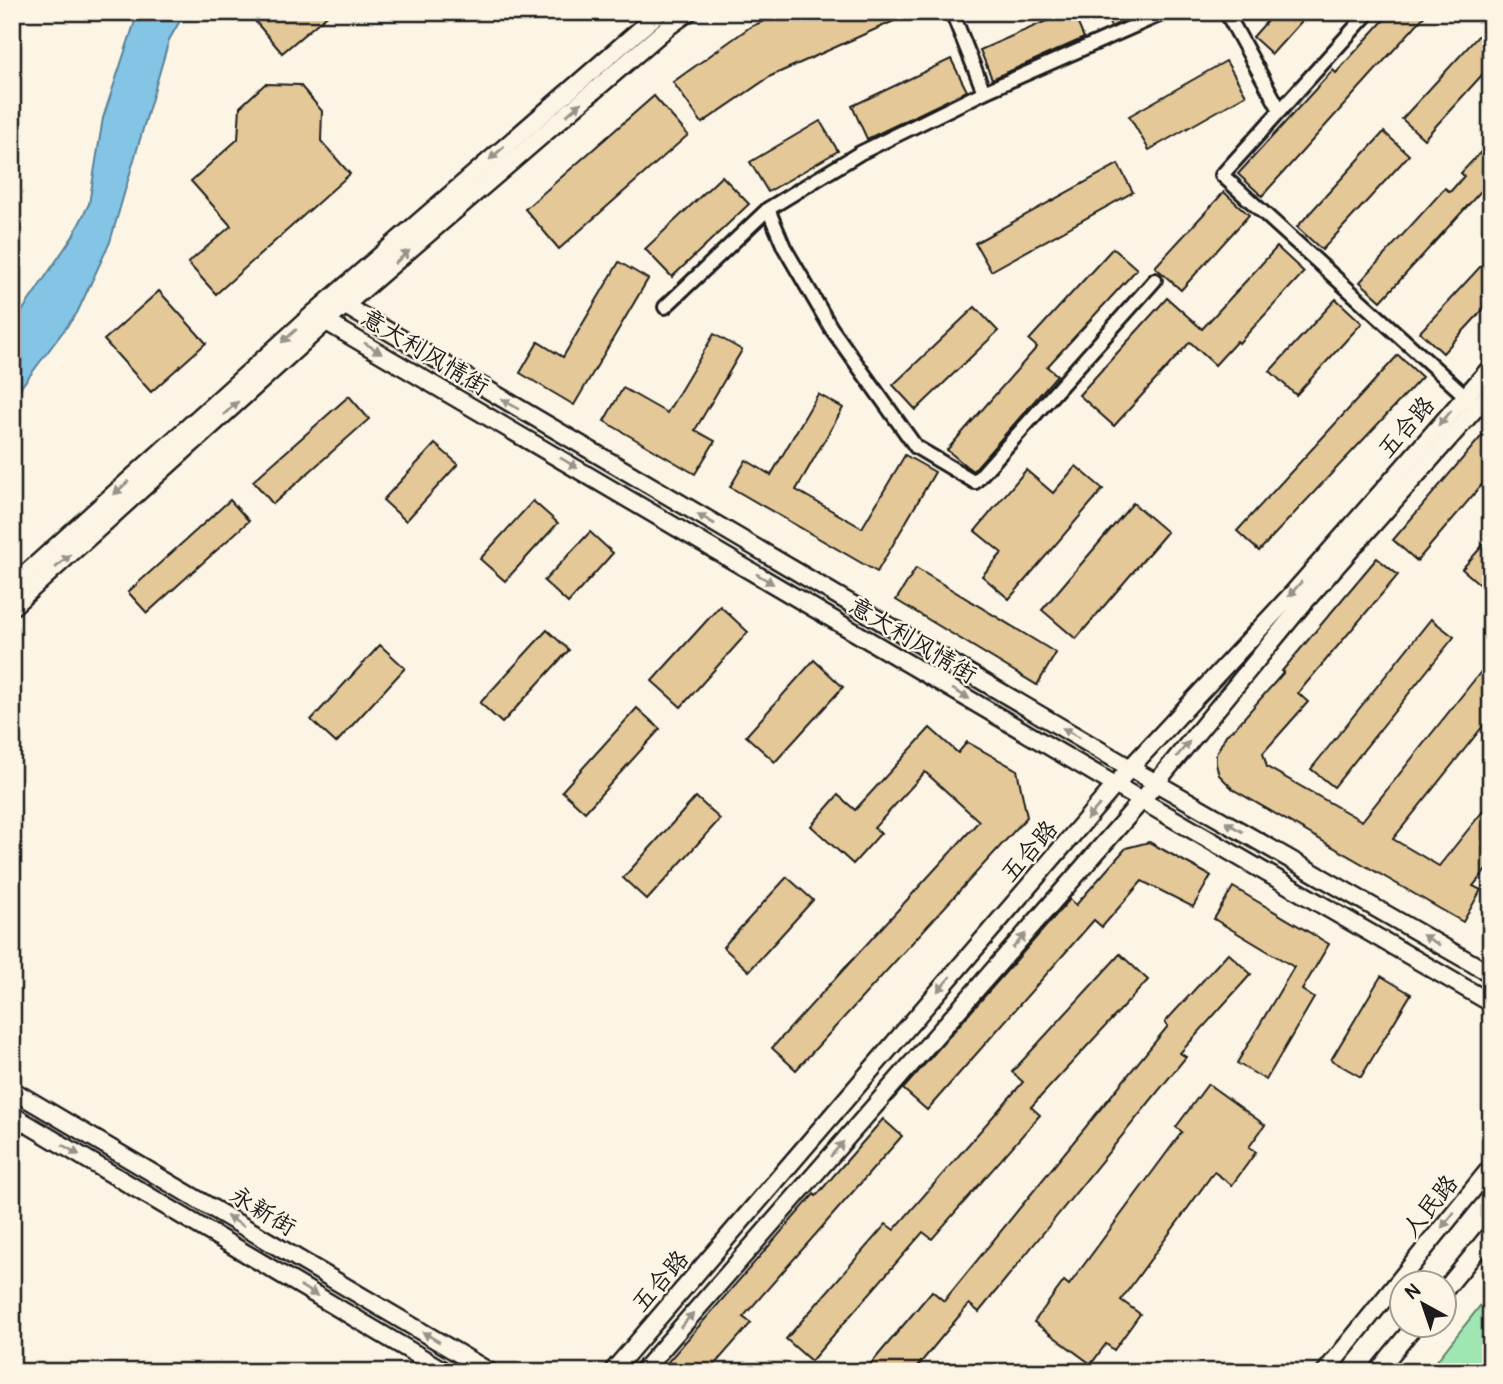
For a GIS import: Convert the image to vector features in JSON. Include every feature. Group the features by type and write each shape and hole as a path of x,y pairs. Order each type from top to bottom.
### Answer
{"street":[{"path":"339,302 660,12"},
{"path":"12,586 320,318 689,12"},
{"path":"952,12 984,92"},
{"path":"666,307 768,209 860,153 984,92 1167,12"},
{"path":"1226,12 1280,110"},
{"path":"1368,12 1222,175 1470,401"},
{"path":"768,209 785,247 831,328 916,447 975,482 1155,280"},
{"name":"意大利风情街","path":"339,302 1130,768 1491,974"},
{"path":"12,607 320,318"},
{"name":"意大利风情街","path":"320,318 1491,1003"},
{"name":"五合路","path":"642,1372 1142,800 1470,401 1491,367"},
{"name":"五合路","path":"611,1372 1130,768 1470,401 1491,391"},
{"name":"永新街","path":"12,1090 490,1372"},
{"name":"永新街","path":"12,1115 446,1372"},
{"name":"人民路","path":"1325,1372 1491,1167"},
{"path":"1458,1274 1491,1233"},
{"path":"1377,1372 1405,1338"}],"green space":[{"path":"1491,1292 1491,1372 1428,1372 1455,1338 1458,1338 1458,1334"}],"water":[{"path":"138,12 185,12 169,40 110,242 77,313 12,399 12,326 73,236 89,204 103,118"}],"building":[{"path":"265,12 331,12 282,53 255,21"},
{"path":"784,12 914,12 771,76 702,123 673,82 750,27"},
{"path":"1067,12 1073,12 1084,38 992,79 980,50"},
{"path":"1104,12 1143,12 1111,27"},
{"path":"1275,12 1310,12 1272,54 1253,37"},
{"path":"1391,12 1428,12 1262,196 1238,174 1333,70 1336,73"},
{"path":"1491,22 1491,65 1424,139 1402,119"},
{"path":"951,59 967,91 867,139 852,106"},
{"path":"1226,61 1246,95 1149,150 1129,116"},
{"path":"265,84 300,85 322,111 321,141 350,174 216,294 188,263 231,226 191,181 238,139 240,107"},
{"path":"654,96 688,135 559,249 525,209"},
{"path":"820,121 838,151 768,192 750,162"},
{"path":"1384,132 1409,155 1322,250 1297,227"},
{"path":"1491,141 1491,180 1381,301 1360,282 1445,188 1450,192 1464,176 1461,173"},
{"path":"1118,164 1133,192 991,271 975,243"},
{"path":"722,176 749,204 672,277 645,249"},
{"path":"1224,192 1249,215 1181,290 1155,267"},
{"path":"1277,247 1304,272 1239,343 1237,341 1215,365 1190,342 1114,426 1079,395 1167,298 1202,329"},
{"path":"1113,248 1137,269 1047,367 1057,375 973,471 947,450 1037,347 1029,340"},
{"path":"1491,255 1491,301 1443,353 1420,332"},
{"path":"619,262 648,279 574,405 520,373 538,342 563,357"},
{"path":"159,291 206,343 151,392 104,340"},
{"path":"1336,299 1362,323 1296,395 1270,371"},
{"path":"975,307 998,331 916,410 893,385"},
{"path":"714,334 742,350 695,430 715,441 695,474 604,421 623,388 667,413"},
{"path":"1398,355 1422,377 1259,551 1237,531"},
{"path":"818,394 843,408 796,490 862,528 905,455 935,472 877,572 730,487 746,460 771,475"},
{"path":"349,396 369,419 273,504 253,481"},
{"path":"1491,425 1491,474 1417,561 1393,540"},
{"path":"435,444 458,464 406,521 383,500"},
{"path":"1076,466 1103,489 1009,599 982,576 1002,553 975,531 1026,470 1053,493"},
{"path":"230,500 249,521 147,613 128,592"},
{"path":"533,501 558,523 505,581 480,559"},
{"path":"1133,503 1167,532 1076,639 1042,610"},
{"path":"590,532 613,553 568,603 544,581"},
{"path":"1491,536 1491,594 1462,569"},
{"path":"1377,558 1398,575 1298,693 1308,702 1263,753 1267,767 1362,821 1491,659 1491,716 1393,839 1439,866 1491,801 1491,864 1473,886 1481,890 1463,922 1234,790 1219,775 1216,764 1216,754 1226,735 1284,672 1282,671"},
{"path":"916,568 1056,653 1037,685 896,600"},
{"path":"720,606 748,632 681,707 652,681"},
{"path":"1431,619 1454,637 1334,787 1311,769"},
{"path":"547,630 569,650 502,723 480,703"},
{"path":"380,645 405,668 336,743 311,720"},
{"path":"814,660 843,687 775,762 746,736"},
{"path":"637,708 660,729 585,812 562,791"},
{"path":"930,728 958,753 967,742 1017,770 1027,817 796,1070 772,1048 979,821 925,772 874,828 881,833 853,864 811,826 838,795 855,810"},
{"path":"696,797 720,819 647,900 623,878"},
{"path":"1149,842 1211,876 1193,907 1142,881 1102,927 1094,920 927,1110 903,1089 1070,899 1076,905 1126,848"},
{"path":"787,877 813,900 749,971 723,947"},
{"path":"1233,887 1329,944 1302,990 1314,998 1266,1080 1237,1063 1294,967 1214,919"},
{"path":"1228,953 1251,974 1180,1053 1186,1057 979,1312 969,1304 913,1372 876,1372 869,1366 932,1291 944,1301 1168,1026 1165,1022"},
{"path":"1120,954 1148,980 1031,1107 1040,1115 932,1239 923,1232 811,1361 786,1339 886,1224 894,1230 1023,1082 1012,1072"},
{"path":"1381,976 1411,994 1361,1077 1331,1060"},
{"path":"1208,1084 1265,1125 1249,1147 1256,1152 1232,1185 1214,1172 1121,1300 1140,1314 1114,1350 1106,1344 1091,1364 1034,1322 1064,1281 1069,1285 1182,1132 1176,1127"},
{"path":"883,1119 902,1136 743,1317 751,1323 708,1372 659,1372 814,1194 816,1196"}]}
